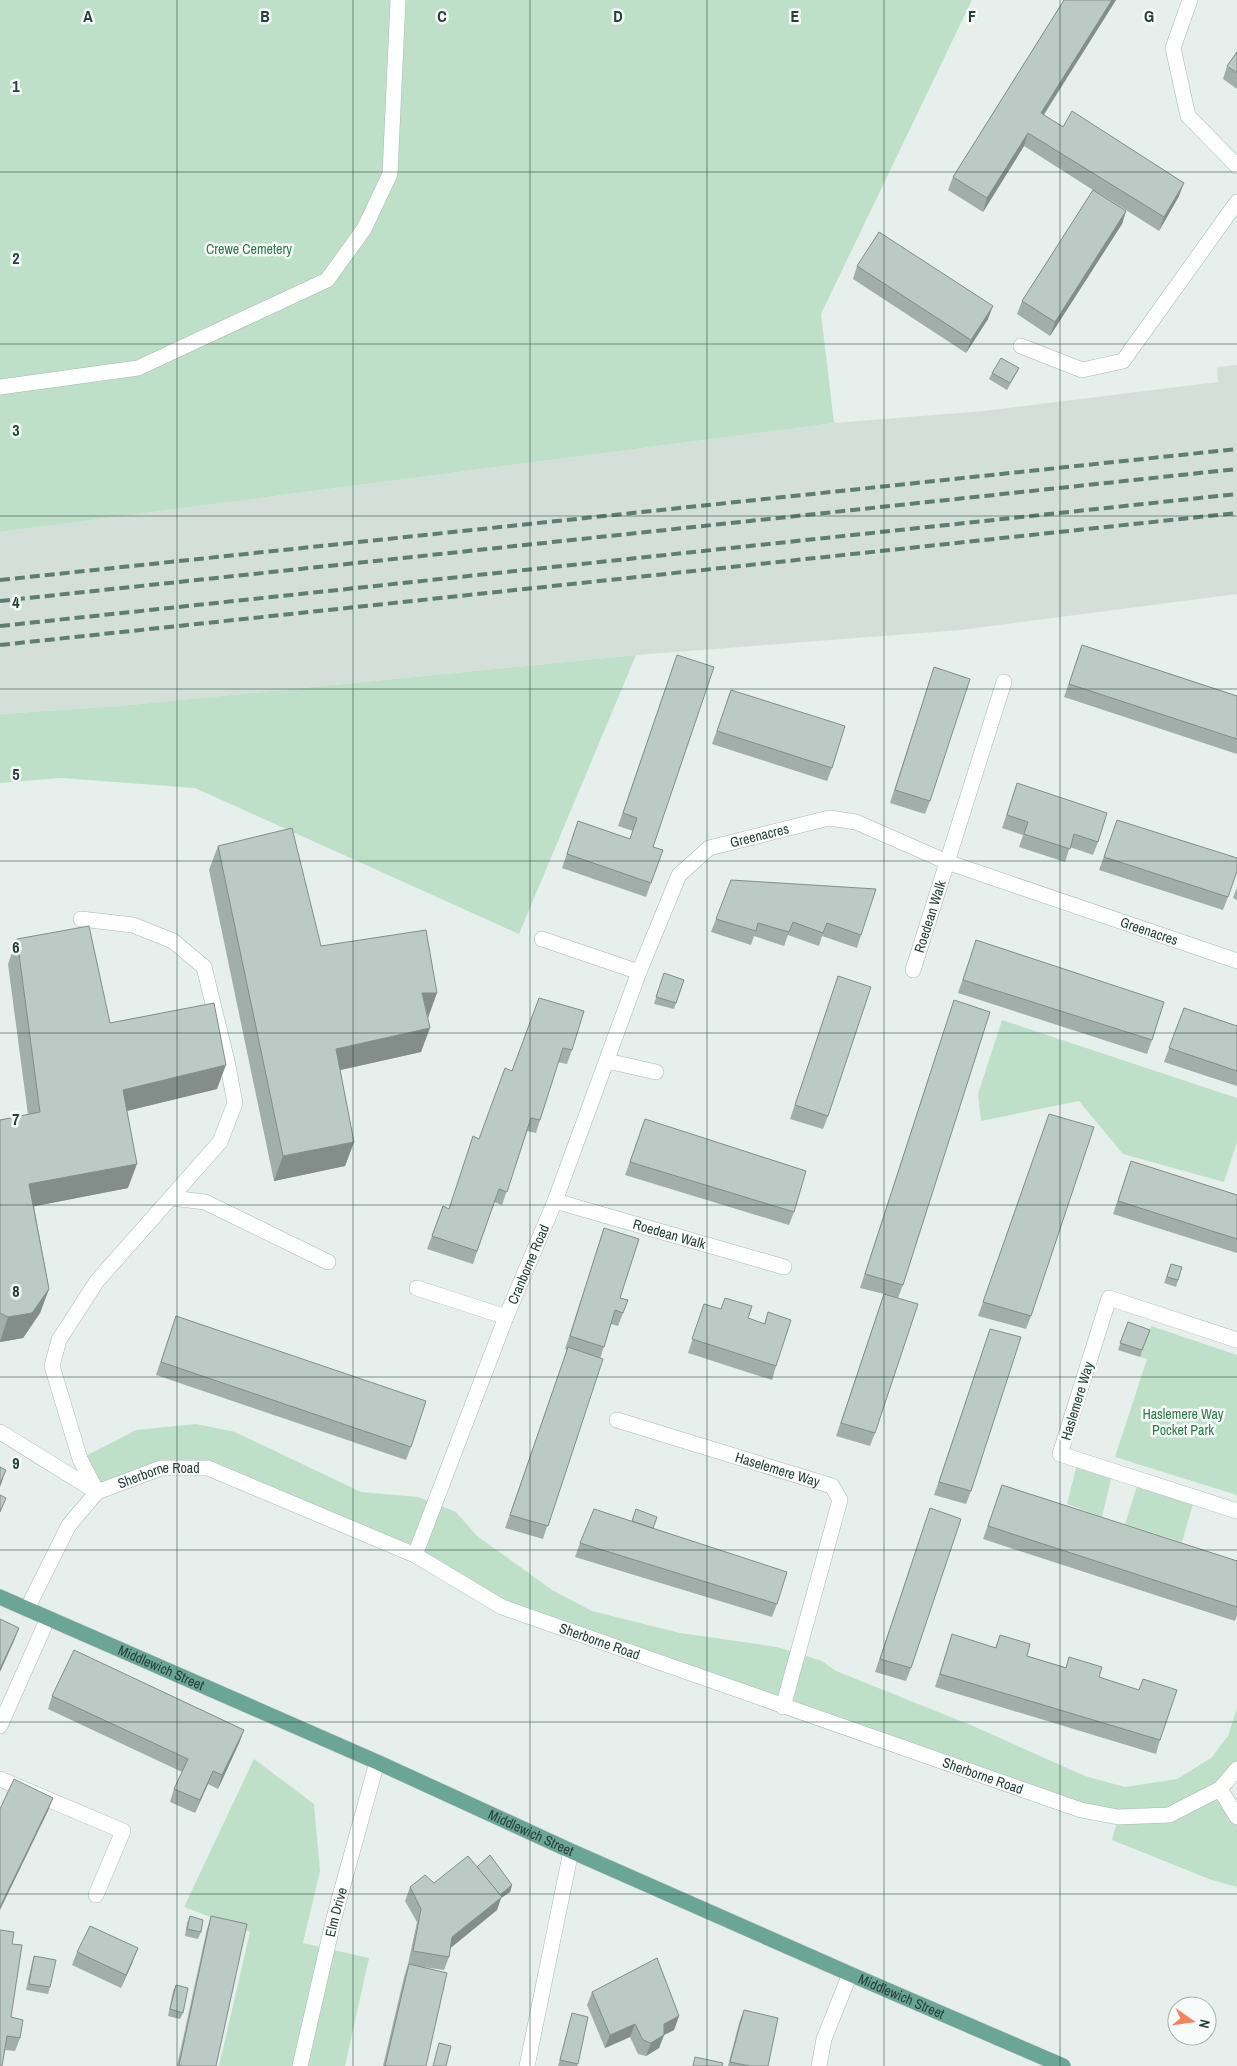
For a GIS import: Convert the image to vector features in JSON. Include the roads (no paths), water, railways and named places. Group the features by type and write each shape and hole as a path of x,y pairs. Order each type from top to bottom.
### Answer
{"main road":[{"name":"Middlewich Street","path":"0,1597 377,1762 571,1851 1063,2066"}],"street":[{"path":"0,387 138,368 327,280 364,228 390,174 398,0"},
{"path":"1190,0 1173,48 1188,116 1237,166"},
{"path":"1021,346 1082,370 1123,361 1237,202"},
{"path":"947,862 1004,682"},
{"name":"Greenacres","path":"639,972 679,875 709,848 829,818 856,822 947,862 1237,961"},
{"name":"Roedean Walk","path":"913,970 947,862"},
{"path":"81,918 133,925 173,942 204,967 227,1061 235,1103 220,1142 97,1282 59,1340 52,1366 80,1459 97,1492"},
{"path":"542,940 639,972"},
{"name":"Cranborne Road","path":"415,1555 506,1317 554,1201 639,972"},
{"path":"607,1061 656,1072"},
{"path":"172,1198 205,1202 328,1262"},
{"name":"Roedean Walk","path":"554,1201 784,1267"},
{"path":"417,1288 506,1317"},
{"name":"Haslemere Way","path":"1237,1340 1109,1298 1060,1454 1237,1511"},
{"name":"Haselemere Way","path":"617,1420 832,1486 840,1500 783,1707"},
{"path":"0,1432 97,1492"},
{"name":"Sherborne Road","path":"97,1492 161,1468 208,1468 415,1555 502,1607 1081,1810 1118,1817 1169,1815 1220,1789 1237,1769"},
{"path":"27,1609 70,1525 97,1492"},
{"path":"0,1726 48,1618"},
{"name":"Elm Drive","path":"300,2066 334,1918 377,1762"},
{"path":"0,1779 123,1831 96,1895"},
{"path":"1220,1789 1237,1817"},
{"path":"528,2066 571,1851"},
{"path":"819,2066 824,2039 850,1974"}],"railway":[{"path":"0,580 1237,449"},
{"path":"0,601 1237,469"},
{"path":"0,626 1237,494"},
{"path":"0,645 1237,513"}],"park label":[{"name":"Crewe Cemetery","path":"249,249"},
{"name":"Haslemere Way Pocket Park","path":"1183,1422"}]}
